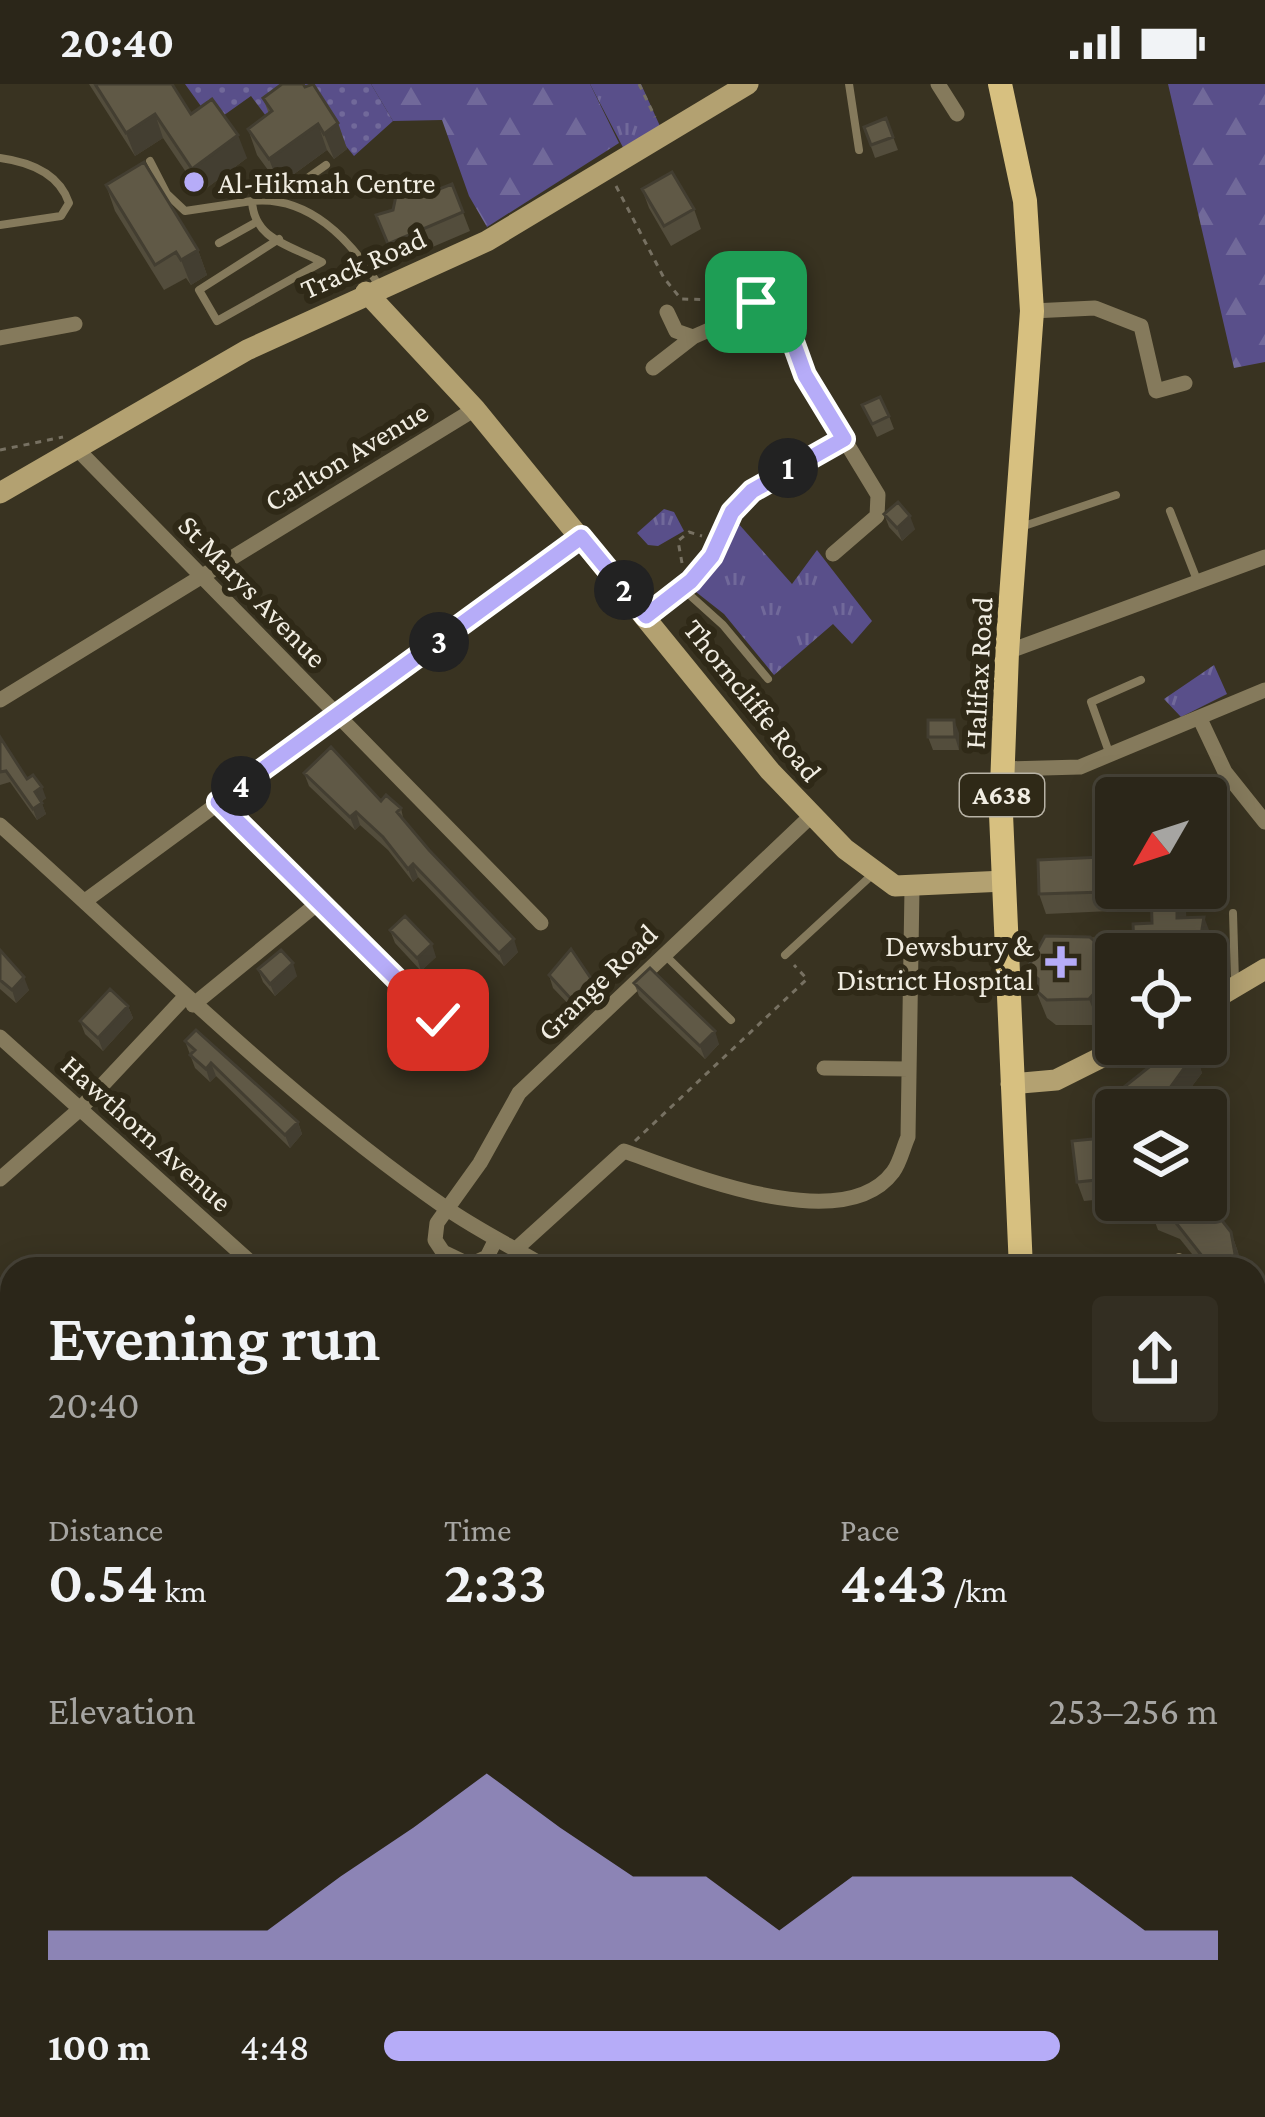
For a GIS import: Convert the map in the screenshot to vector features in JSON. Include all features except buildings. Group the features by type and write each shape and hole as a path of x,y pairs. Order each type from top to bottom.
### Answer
{"main road":[{"name":"Halifax Road","path":"1000,84 1025,201 1032,310 1003,769 1020,1257"}],"street":[{"name":"Track Road","path":"0,493 247,350 373,289 487,242 748,84"},
{"path":"938,84 957,114"},
{"name":"Thorncliffe Road","path":"373,289 811,816 874,873 912,888 1004,881"},
{"path":"652,368 767,293 782,311 805,375 878,496 877,516 833,554"},
{"path":"1032,310 1095,308 1141,326 1156,391 1185,383"},
{"path":"668,312 676,331 693,337"},
{"path":"0,338 75,324"},
{"name":"Carlton Avenue","path":"0,700 475,409"},
{"path":"646,616 687,585 718,542 732,512 752,491 844,439"},
{"name":"St Marys Avenue","path":"78,450 541,923"},
{"path":"85,901 581,537"},
{"path":"1007,652 1265,557"},
{"path":"1003,769 1080,767 1265,690"},
{"path":"1200,719 1225,772 1265,822"},
{"path":"218,802 438,1020"},
{"name":"Grange Road","path":"447,1209 519,1093 811,816"},
{"path":"0,824 189,1001 447,1209 529,1257"},
{"path":"516,1249 624,1151 742,1190 837,1203 865,1194 892,1173 908,1137 912,888"},
{"path":"0,1179 80,1109 189,1001 318,904"},
{"path":"1227,993 1265,969"},
{"name":"Hawthorn Avenue","path":"0,1037 244,1257"},
{"path":"1011,1084 1056,1080 1095,1060"},
{"path":"824,1068 909,1069"},
{"path":"447,1209 437,1223 435,1240 453,1257"},
{"path":"487,1257 496,1239"}],"lane":[{"path":"849,84 859,150"},
{"path":"0,158 45,172 64,187 69,203 61,216 0,225"},
{"path":"151,160 167,194 184,211 278,199 305,208 336,234 373,289"},
{"path":"278,199 326,165"},
{"path":"252,201 253,224 260,233 279,239 322,262 217,321 199,290 279,239"},
{"path":"219,243 253,224"},
{"path":"1017,528 1043,524 1116,495"},
{"path":"1170,511 1197,581"},
{"path":"687,585 768,679"},
{"path":"1111,756 1091,702 1141,680"},
{"path":"785,955 874,873"},
{"path":"1233,913 1235,989"},
{"path":"1073,941 1095,940"},
{"path":"665,955 731,1020"}],"path":[{"path":"639,84 664,135"},
{"path":"607,169 664,278 681,299 756,302"},
{"path":"0,450 60,434 78,450"},
{"path":"687,585 678,541 689,532 718,542"},
{"path":"624,1151 807,980 785,955"}],"green space":[{"path":"185,84 371,84 393,121 354,156 341,140 272,124 251,96 213,123"},
{"path":"371,84 590,84 619,143 487,227 469,196 442,120 393,121"},
{"path":"590,84 641,84 664,135 628,157"},
{"path":"1168,84 1265,84 1265,362 1234,368"},
{"path":"664,509 674,512 684,531 658,546 648,545 637,533"},
{"path":"737,522 792,584 817,550 872,621 852,644 833,624 774,675 724,614 696,592 727,552"},
{"path":"1214,665 1227,694 1181,717 1164,699"}],"place":[{"name":"Al-Hikmah Centre","path":"194,182"},
{"name":"Dewsbury & District Hospital","path":"1061,962"}],"route":[{"path":"438,1020 218,802 581,537 646,616 683,589 712,556 732,512 752,491 804,457 844,439 805,375 782,311 767,293 756,302"}]}
